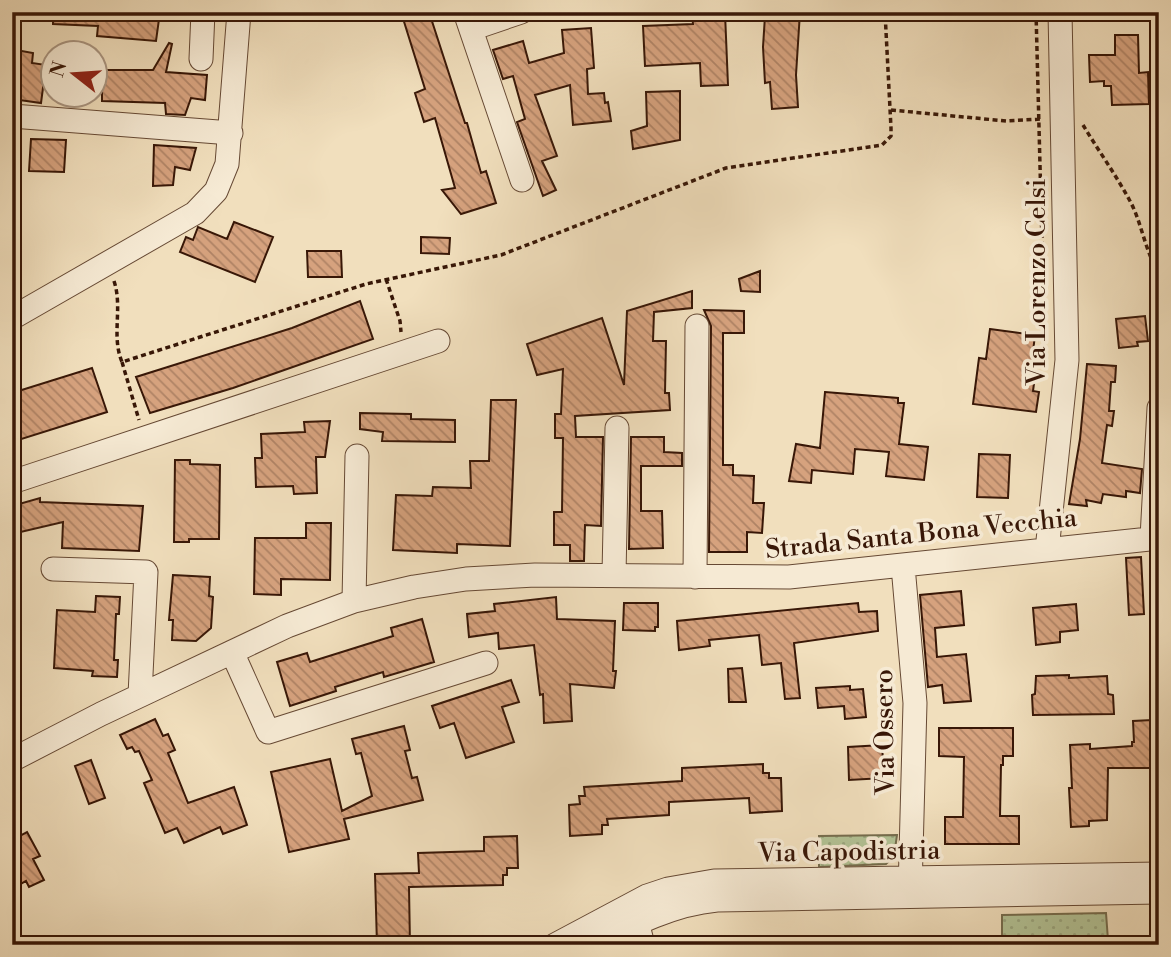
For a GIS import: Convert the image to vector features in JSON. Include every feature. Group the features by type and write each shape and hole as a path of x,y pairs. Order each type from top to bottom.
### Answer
{"street":[{"path":"201,60 204,12"},
{"path":"12,318 195,213 216,191 228,164 239,12"},
{"path":"521,12 468,21 522,180"},
{"name":"Via Lorenzo Celsi","path":"1047,550 1067,360 1060,12"},
{"path":"12,116 231,133"},
{"path":"695,577 697,326"},
{"path":"12,482 438,341"},
{"name":"Strada Santa Bona Vecchia","path":"12,760 140,695 298,622 354,601 414,587 466,579 535,575 778,577 1155,538 1159,408"},
{"path":"614,575 617,428"},
{"path":"354,601 357,456"},
{"name":"Via Ossero","path":"903,566 915,703 910,888"},
{"path":"53,569 146,572 140,695"},
{"path":"232,652 268,732 486,663"},
{"name":"Via Capodistria","path":"555,945 628,926 702,901 1159,874"},
{"name":"Via Capodistria","path":"595,945 628,926 667,889 713,881 910,888 1159,892"},
{"path":"650,945 670,910"},
{"path":"628,926 643,945"}],"path":[{"path":"122,362 366,284 501,255 726,168 882,145 891,136 885,12"},
{"path":"891,110 1006,121 1062,117 1081,123 1130,201 1159,273"},
{"path":"107,263 118,294 116,348 142,429"}],"green space":[{"path":"897,835 894,856 886,864 819,867 819,836"},
{"path":"1106,913 1108,940 1062,942 1062,945 1002,945 1002,915"}],"building":[{"path":"53,12 160,12 156,41 97,36 98,26 53,24"},
{"path":"401,12 429,12 481,173 486,171 496,203 461,214 442,190 455,188 435,118 424,122 415,93 425,89"},
{"path":"770,12 800,12 796,75 798,107 772,109 770,82 765,83 763,47 765,16 770,16"},
{"path":"725,13 728,85 701,86 700,63 645,66 643,26 693,24 692,15"},
{"path":"591,28 594,68 587,69 588,94 604,93 611,121 573,125 570,85 535,95 557,156 542,161 556,190 543,196 517,122 525,119 513,76 503,79 493,50 523,41 529,63 564,53 562,30"},
{"path":"1115,35 1138,35 1139,73 1148,72 1149,104 1112,105 1111,86 1104,86 1104,81 1090,82 1089,55 1115,55"},
{"path":"169,43 172,44 166,72 207,75 205,100 191,98 185,115 166,114 165,103 108,101 108,70 153,70"},
{"path":"16,50 33,53 32,63 38,64 38,103 12,99"},
{"path":"680,91 680,140 633,149 631,131 647,126 646,92"},
{"path":"31,139 66,140 64,172 29,171"},
{"path":"154,145 196,148 190,170 175,167 173,185 153,186"},
{"path":"234,222 273,237 255,282 180,252 186,237 193,240 198,227 227,239"},
{"path":"421,237 450,238 449,254 421,253"},
{"path":"307,251 341,251 342,277 308,277"},
{"path":"760,271 760,292 741,291 739,279"},
{"path":"692,291 692,308 654,312 653,341 666,341 665,393 669,393 670,410 575,416 576,437 603,437 601,526 585,525 584,561 570,561 570,545 554,545 554,512 562,512 563,438 555,438 555,414 561,414 563,369 537,375 527,344 602,318 624,385 627,311"},
{"path":"360,301 373,339 233,388 150,413 136,377 292,328"},
{"path":"704,310 744,311 744,333 723,333 723,465 733,465 733,475 754,476 753,503 764,503 762,533 747,532 747,552 709,552 711,326"},
{"path":"1145,316 1148,341 1137,342 1138,346 1119,348 1116,319"},
{"path":"990,329 1035,335 1031,368 1035,376 1033,391 1039,392 1036,412 973,404 979,358 986,359"},
{"path":"1087,364 1116,366 1115,382 1111,382 1109,411 1114,411 1112,426 1107,425 1102,463 1142,469 1140,493 1126,491 1126,497 1103,494 1101,503 1086,500 1087,506 1069,504 1080,439"},
{"path":"92,368 107,412 12,442 12,393"},
{"path":"825,392 898,398 898,403 904,403 899,444 928,447 924,480 886,476 889,452 855,449 853,474 812,470 811,483 789,481 796,444 820,448"},
{"path":"491,400 516,400 510,546 457,544 457,553 393,550 396,495 432,496 433,487 471,488 470,461 489,461"},
{"path":"360,413 411,414 411,419 455,420 455,442 382,441 383,432 360,429"},
{"path":"330,421 325,457 316,457 317,493 294,494 293,486 256,487 255,458 262,458 261,434 305,432 304,422"},
{"path":"631,437 664,437 664,452 682,453 682,466 641,466 641,511 662,511 663,548 629,549"},
{"path":"979,454 1010,455 1008,498 977,497"},
{"path":"175,460 190,460 190,464 220,465 219,539 174,542"},
{"path":"40,498 40,502 143,506 139,551 62,548 63,522 12,534 12,506"},
{"path":"306,523 331,523 330,580 281,579 281,595 254,594 255,538 306,538"},
{"path":"1141,557 1144,614 1129,615 1126,558"},
{"path":"173,575 210,577 209,596 213,597 211,628 196,641 172,640 173,620 169,620"},
{"path":"961,591 964,625 935,628 937,657 966,654 971,701 944,703 942,685 928,687 920,595"},
{"path":"96,596 120,597 119,614 116,614 114,660 118,660 117,677 92,676 93,671 54,668 57,610 95,612"},
{"path":"556,597 557,619 615,621 613,671 616,671 614,688 570,684 572,721 544,723 543,694 540,695 534,645 499,649 498,633 469,637 467,614 495,611 494,604"},
{"path":"624,603 658,603 658,627 655,627 655,631 623,630"},
{"path":"858,603 859,612 877,611 878,631 794,643 800,698 785,699 781,663 762,665 759,635 709,640 710,646 679,650 677,621"},
{"path":"1076,604 1078,630 1060,632 1060,642 1036,645 1033,608"},
{"path":"422,619 434,662 384,677 383,672 335,687 336,691 290,706 277,662 307,653 310,662 393,636 391,628"},
{"path":"742,668 746,702 729,702 728,669"},
{"path":"1069,675 1069,678 1107,676 1108,694 1113,695 1114,714 1033,715 1032,695 1035,694 1036,676"},
{"path":"511,680 519,702 502,707 514,742 466,758 454,723 440,728 432,706"},
{"path":"850,686 850,690 863,689 866,717 845,719 844,706 818,708 816,688"},
{"path":"155,719 163,736 168,734 175,750 168,753 188,803 234,787 247,825 223,834 220,827 184,843 177,828 165,833 144,783 152,780 139,751 135,752 132,747 127,749 120,735"},
{"path":"1152,720 1156,768 1108,768 1107,820 1089,821 1089,826 1071,827 1070,745 1090,744 1090,749 1132,746 1133,721"},
{"path":"404,726 410,750 405,751 412,778 417,777 423,800 344,819 349,839 289,852 271,772 330,759 342,811 372,796 361,753 356,754 352,739"},
{"path":"939,728 1013,728 1013,756 1003,756 1001,765 1000,816 1019,816 1019,844 945,844 945,817 963,817 964,757 939,756"},
{"path":"882,745 884,778 849,780 848,747"},
{"path":"91,760 105,798 89,804 75,766"},
{"path":"763,764 763,773 769,773 769,778 781,778 782,811 750,813 749,798 669,802 669,815 607,819 608,825 602,825 602,834 570,836 569,805 580,804 579,796 585,796 584,787 682,781 682,768"},
{"path":"27,832 40,856 33,859 44,880 29,887 26,881 12,889 12,840"},
{"path":"517,836 518,868 507,868 507,875 503,875 503,885 409,887 410,945 377,945 375,874 419,873 418,853 484,851 484,837"}]}
